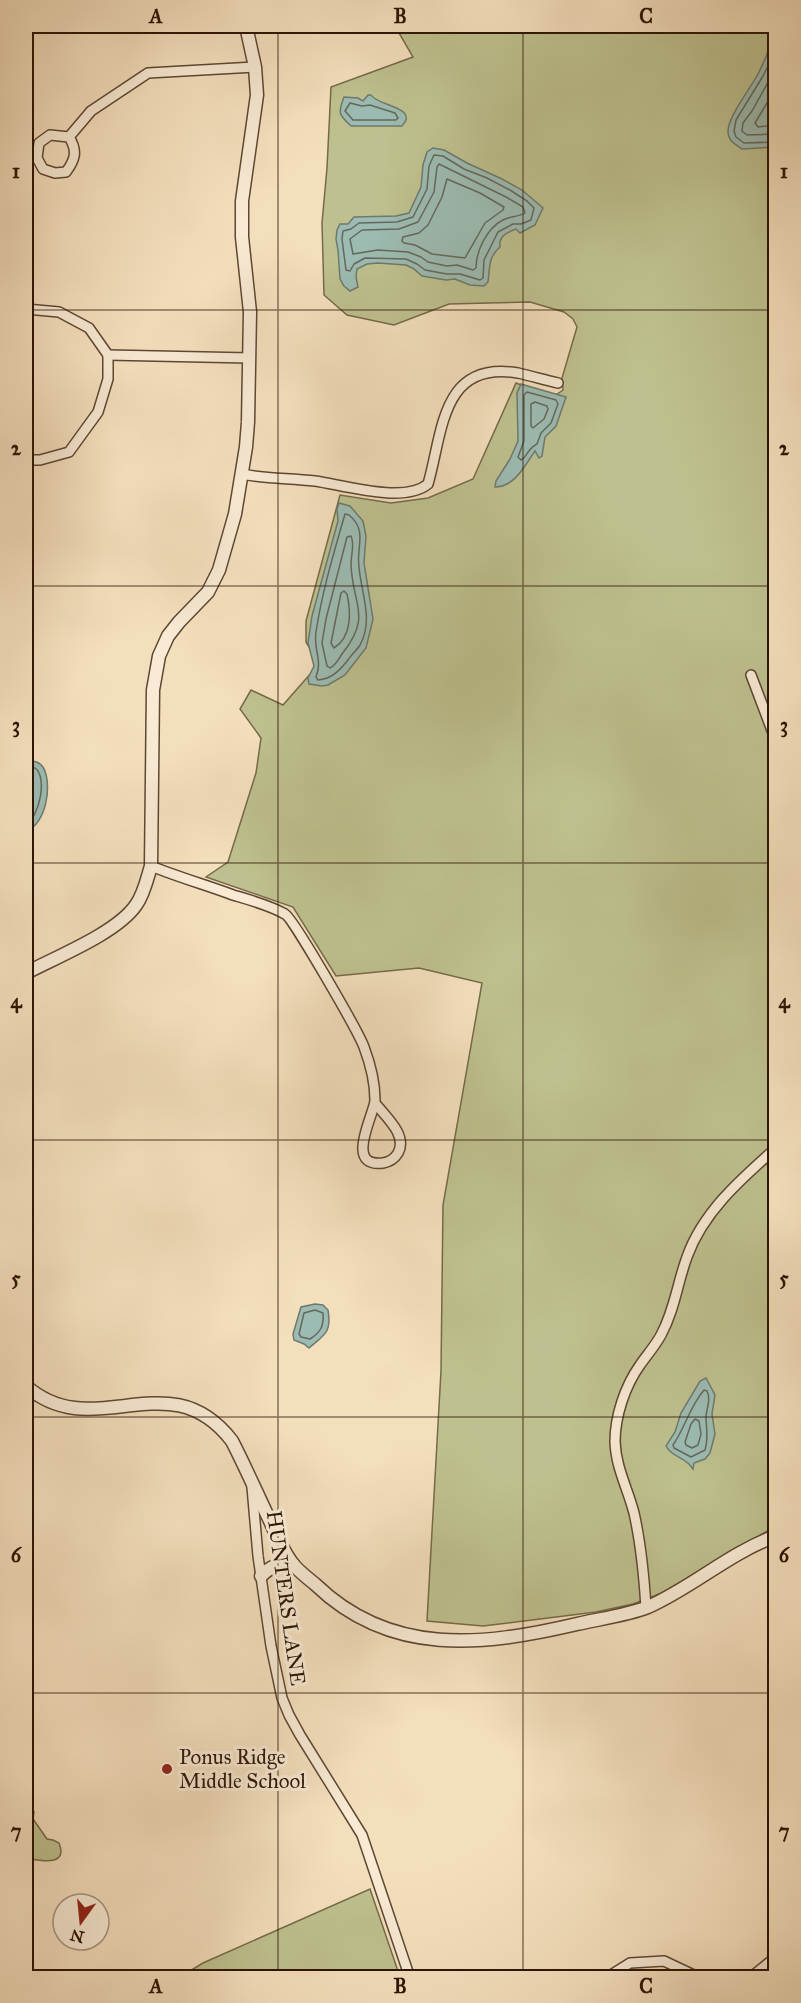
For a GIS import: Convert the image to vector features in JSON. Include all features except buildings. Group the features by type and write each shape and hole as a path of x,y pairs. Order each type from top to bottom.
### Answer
{"street":[{"path":"26,974 118,925 136,905 146,885 151,866 153,690 156,667 168,636 214,582 228,541 242,474 248,422 250,312 241,224 243,183 257,95 255,67 246,26"},
{"path":"69,137 91,111 148,73 255,67"},
{"path":"50,135 69,137 75,145 74,161 66,172 55,173 44,169 37,158 39,143 50,135"},
{"path":"26,309 58,312 89,328 108,355 108,379 98,412 69,452 40,460 26,460"},
{"path":"108,355 250,358"},
{"path":"242,474 319,482 365,491 416,491 428,484 444,415 455,393 469,379 487,373 507,372 558,383"},
{"path":"751,675 776,741"},
{"path":"151,866 287,915 312,954 361,1041 372,1077 375,1103 365,1131 363,1149 365,1156 370,1160 382,1163 396,1156 400,1150 401,1139 396,1129 375,1103"},
{"path":"646,1608 639,1537 616,1453 617,1427 622,1402 632,1379 653,1348 669,1318 687,1256 702,1228 726,1194 776,1148"},
{"path":"26,1386 48,1401 76,1409 107,1409 160,1403 178,1405 206,1416 223,1430 238,1452 276,1535 293,1564 327,1596 358,1617 377,1627 425,1640 478,1639 515,1635 561,1628 646,1608 677,1592 742,1551 776,1536"},
{"name":"HUNTERS LANE","path":"252,1483 261,1576 271,1646 282,1698 300,1735 362,1835 410,1977"},
{"path":"261,1576 270,1567 282,1563 293,1564"},
{"path":"750,1977 776,1957"},
{"path":"606,1977 630,1963 664,1961 700,1977"}],"green space":[{"path":"395,26 775,26 775,1529 769,1530 662,1593 633,1604 596,1612 483,1626 427,1621 441,1371 443,1205 482,983 419,968 336,976 293,907 206,877 228,862 256,773 261,738 240,709 251,690 283,705 319,664 306,642 306,621 340,495 391,503 428,498 473,479 516,383 553,397 563,390 562,378 577,327 573,319 564,312 530,302 449,304 394,325 347,315 324,295 322,223 331,87 413,57"},
{"path":"26,1811 34,1812 33,1819 47,1839 59,1843 61,1851 60,1856 56,1859 44,1861 26,1858"},
{"path":"370,1889 400,1977 180,1977 203,1963"}],"water":[{"path":"775,31 775,147 742,149 729,137 729,125 761,69"},
{"path":"368,95 402,111 406,115 406,120 402,126 351,126 340,113 344,97 358,98 363,101"},
{"path":"433,148 444,150 522,190 543,208 535,225 520,233 516,229 502,237 500,247 491,259 488,282 484,286 470,285 455,279 446,280 422,276 406,265 378,263 367,264 357,269 358,287 350,291 340,279 336,239 340,224 348,224 354,217 396,216 409,213 421,187 427,152"},
{"path":"521,384 566,397 556,426 545,437 542,456 539,458 535,451 514,479 495,487 518,441 517,393"},
{"path":"339,503 350,506 363,521 366,536 364,563 373,619 366,648 345,675 322,686 309,684 308,678 314,666 308,643 312,616 338,521"},
{"path":"26,760 43,767 46,774 47,793 43,813 33,827 26,831"},
{"path":"323,1305 328,1310 329,1324 326,1333 309,1348 294,1340 293,1334 301,1307"},
{"path":"706,1378 715,1395 712,1414 715,1434 710,1453 705,1459 694,1463 693,1469 687,1462 671,1453 666,1446 675,1432 681,1413 700,1381"}],"place":[{"name":"Ponus Ridge Middle School","path":"167,1769"}]}
